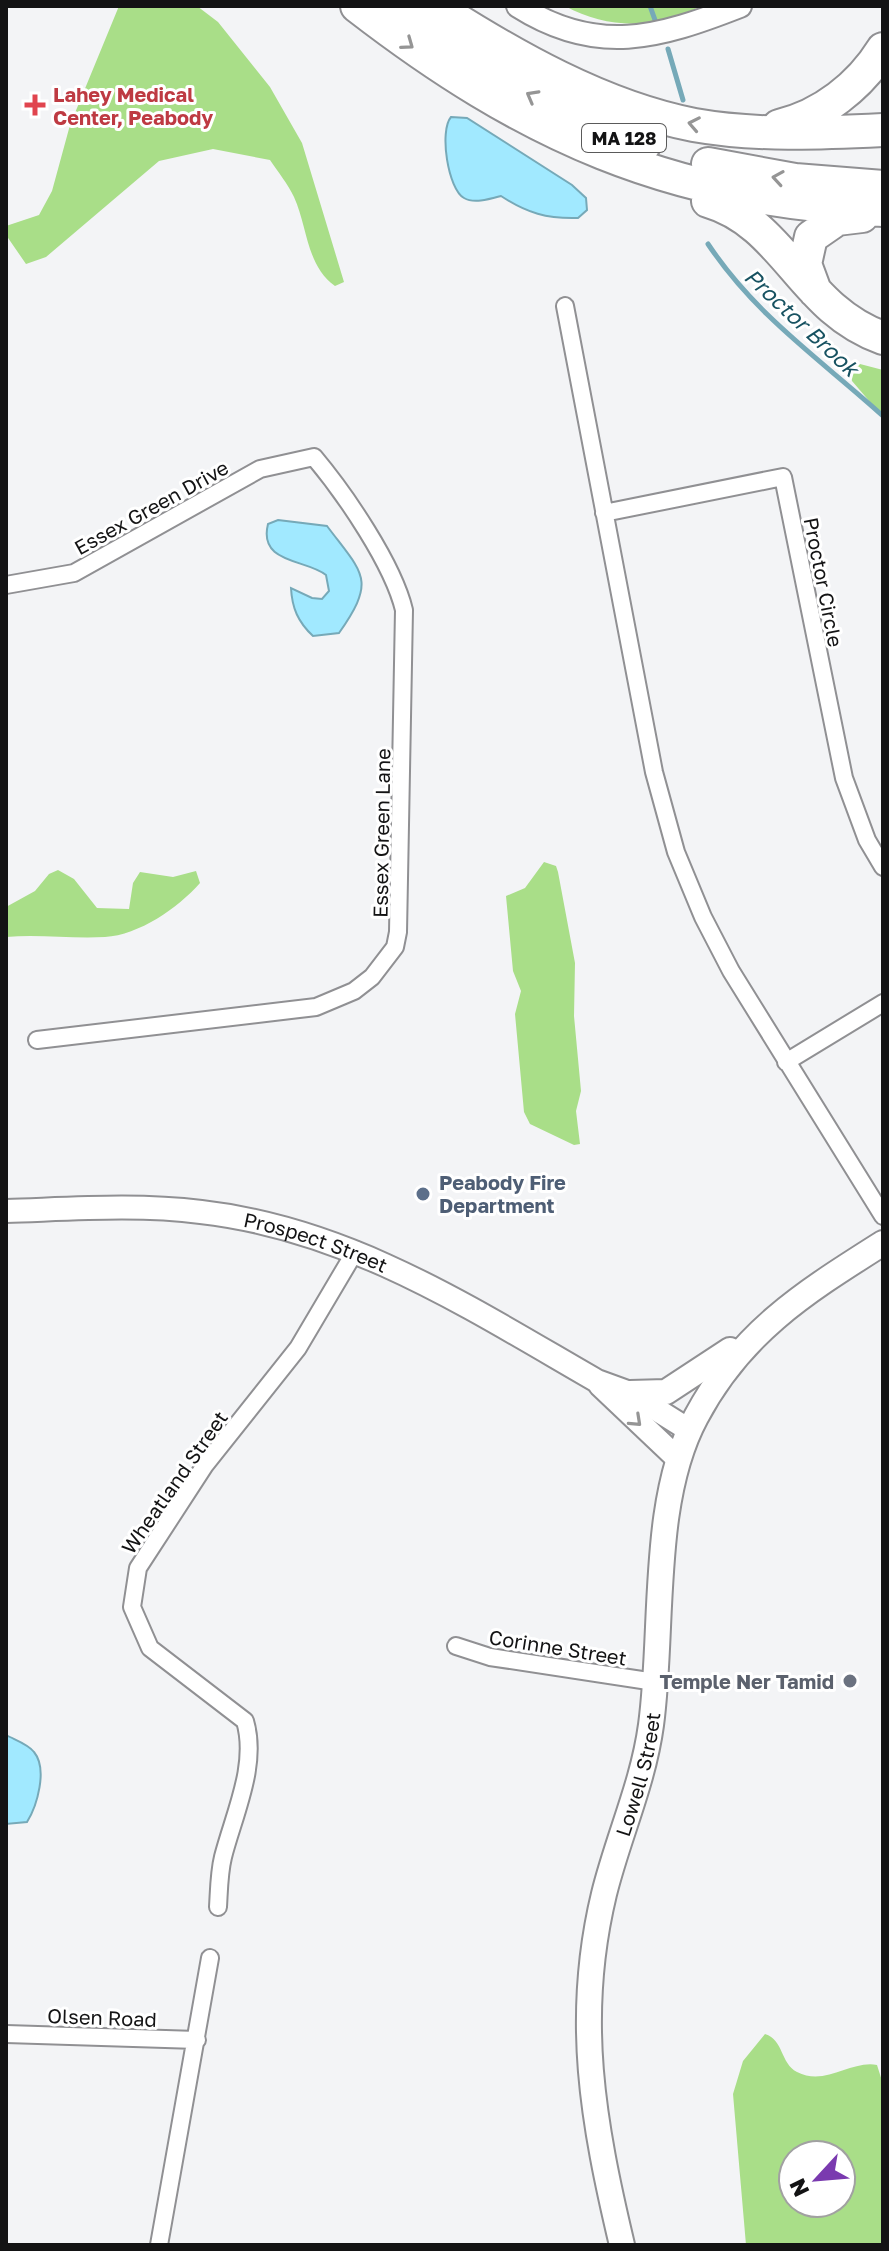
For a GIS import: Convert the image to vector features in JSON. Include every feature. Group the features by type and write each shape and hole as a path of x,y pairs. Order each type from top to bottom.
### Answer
{"highway":[{"name":"MA 128","path":"357,6 460,81 562,138 645,169 759,198 883,212"},
{"name":"MA 128","path":"396,6 493,74 569,116 625,139 737,170 825,184 883,187"},
{"path":"435,6 540,66 625,105 694,125 757,131 883,130"},
{"path":"757,131 801,120 818,111 869,69 883,49"},
{"path":"460,81 524,130 576,157 729,207 745,216 816,294 860,328 883,338"},
{"path":"816,294 805,264 811,237 837,219 883,212"}],"main road":[{"name":"Lowell Street","path":"622,2245 591,2095 587,2058 589,1987 605,1890 646,1755 655,1682 667,1520 678,1459 689,1430 724,1370 752,1336 803,1294 883,1243"},
{"path":"630,1393 666,1392 681,1385 752,1336"}],"street":[{"path":"518,6 559,29 619,39 664,32 740,6"},
{"path":"565,306 654,772 676,852 717,945 883,1216"},
{"name":"Essex Green Drive","path":"6,585 74,573 260,469 314,457"},
{"name":"Essex Green Lane","path":"37,1040 316,1007 362,986 395,947 398,932 404,610 393,579 344,497 314,457"},
{"name":"Proctor Circle","path":"604,513 783,477 844,778 867,840 883,867"},
{"path":"786,1062 883,1003"},
{"name":"Prospect Street","path":"6,1211 128,1208 200,1212 274,1225 356,1250 437,1289 597,1381 630,1393 689,1430"},
{"name":"Wheatland Street","path":"218,1907 222,1861 246,1771 250,1737 245,1721 150,1648 132,1607 138,1568 205,1465 298,1348 356,1250"},
{"name":"Prospect Street","path":"597,1381 678,1459"},
{"name":"Corinne Street","path":"456,1646 490,1657 655,1682"},
{"path":"159,2245 210,1958"},
{"name":"Olsen Road","path":"6,2034 197,2040"}],"green space":[{"path":"119,6 197,6 218,22 270,87 302,143 344,282 335,286 318,268 294,197 270,160 213,149 159,161 46,257 26,264 6,235 6,226 39,215 52,191 70,125"},
{"path":"565,6 701,6 667,19 633,24 599,19"},
{"path":"860,364 883,370 883,417 852,381 850,369"},
{"path":"544,862 556,866 558,872 575,963 574,1016 581,1091 576,1111 580,1144 574,1145 530,1124 524,1112 515,1014 521,991 513,971 506,896 525,888"},
{"path":"58,870 74,879 97,908 129,909 133,883 140,872 173,877 196,871 200,883 157,919 118,935 6,937 6,907 35,891 49,874"},
{"path":"765,2034 776,2041 792,2068 807,2076 818,2077 857,2066 877,2065 883,2084 883,2245 746,2245 733,2094 743,2061"}],"water":[{"path":"451,117 467,118 572,185 586,198 587,210 578,218 557,217 529,211 501,196 477,201 464,198 454,184 447,159 446,134"},
{"path":"278,520 327,526 357,567 361,577 358,600 339,633 313,636 300,620 294,608 291,588 312,598 322,599 329,591 326,575 286,558 270,547 268,524"},
{"path":"6,1735 25,1744 38,1759 41,1777 27,1822 6,1824"}],"waterway":[{"name":"Proctor Brook","path":"650,6 655,20"},
{"name":"Proctor Brook","path":"668,49 683,100"},
{"name":"Proctor Brook","path":"708,244 768,315 883,416"}],"place":[{"name":"Lahey Medical Center, Peabody","path":"35,105"},
{"name":"Peabody Fire Department","path":"423,1194"},
{"name":"Temple Ner Tamid","path":"850,1681"}]}
